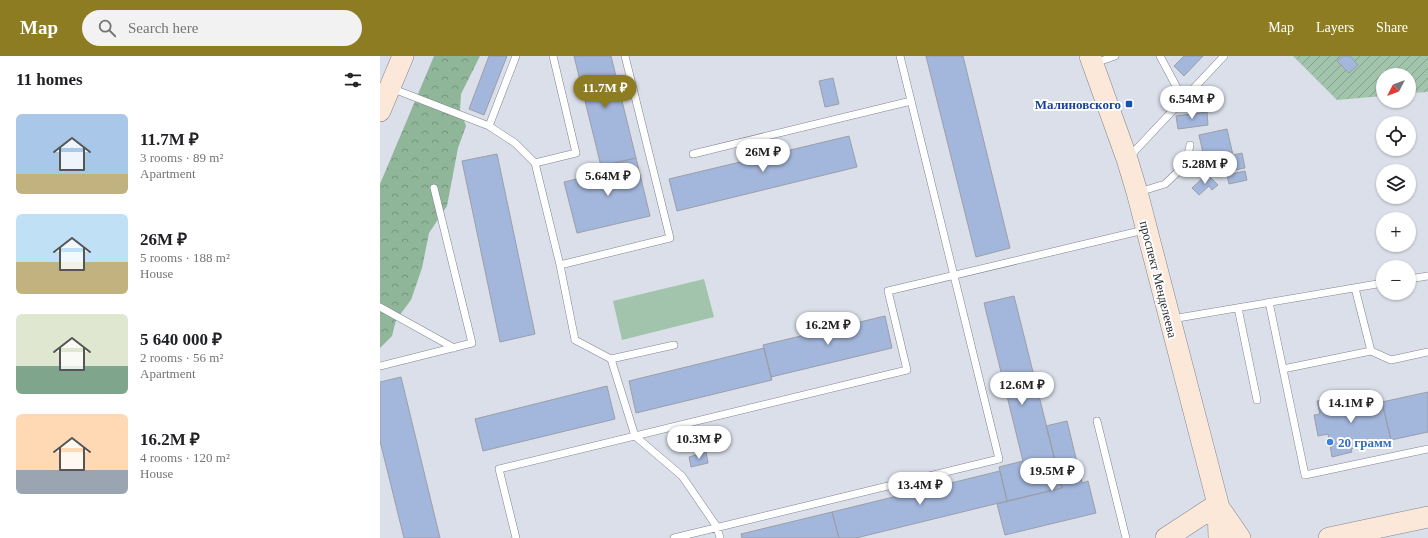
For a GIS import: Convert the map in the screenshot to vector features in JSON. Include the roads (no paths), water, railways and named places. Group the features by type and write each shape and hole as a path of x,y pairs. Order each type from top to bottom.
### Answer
{"main road":[{"path":"380,111 403,56"},
{"name":"проспект Менделеева","path":"1092,60 1137,192 1218,505 1219,538"},
{"path":"1166,538 1218,505"},
{"name":"проспект Менделеева","path":"1218,505 1240,538"},
{"path":"1329,538 1428,516"}],"lane":[{"path":"489,126 516,56"},
{"path":"534,164 576,153 553,56"},
{"path":"560,265 670,238 625,56"},
{"path":"674,538 999,459 900,56"},
{"path":"1092,60 1115,56"},
{"path":"1160,56 1183,99"},
{"path":"1127,159 1224,56"},
{"path":"390,87 489,126 515,143 534,164 538,172 560,265 575,340 611,359 674,344"},
{"path":"693,154 911,101"},
{"path":"1137,192 1165,184 1186,164 1190,145"},
{"path":"380,366 472,343 434,188"},
{"path":"516,538 499,469 907,370 888,291 1146,229"},
{"path":"1416,278 1428,276"},
{"path":"1169,320 1376,284"},
{"path":"1355,288 1371,351"},
{"path":"1269,302 1305,475 1428,449"},
{"path":"380,307 454,348"},
{"path":"1238,308 1257,400"},
{"path":"1283,369 1371,351 1391,360 1428,352"},
{"path":"611,359 635,436 682,476 717,527 720,538"},
{"path":"1097,421 1126,538"}],"place":[{"name":"Малиновского","path":"1129,104"},
{"name":"20 грамм","path":"1330,442"}]}
